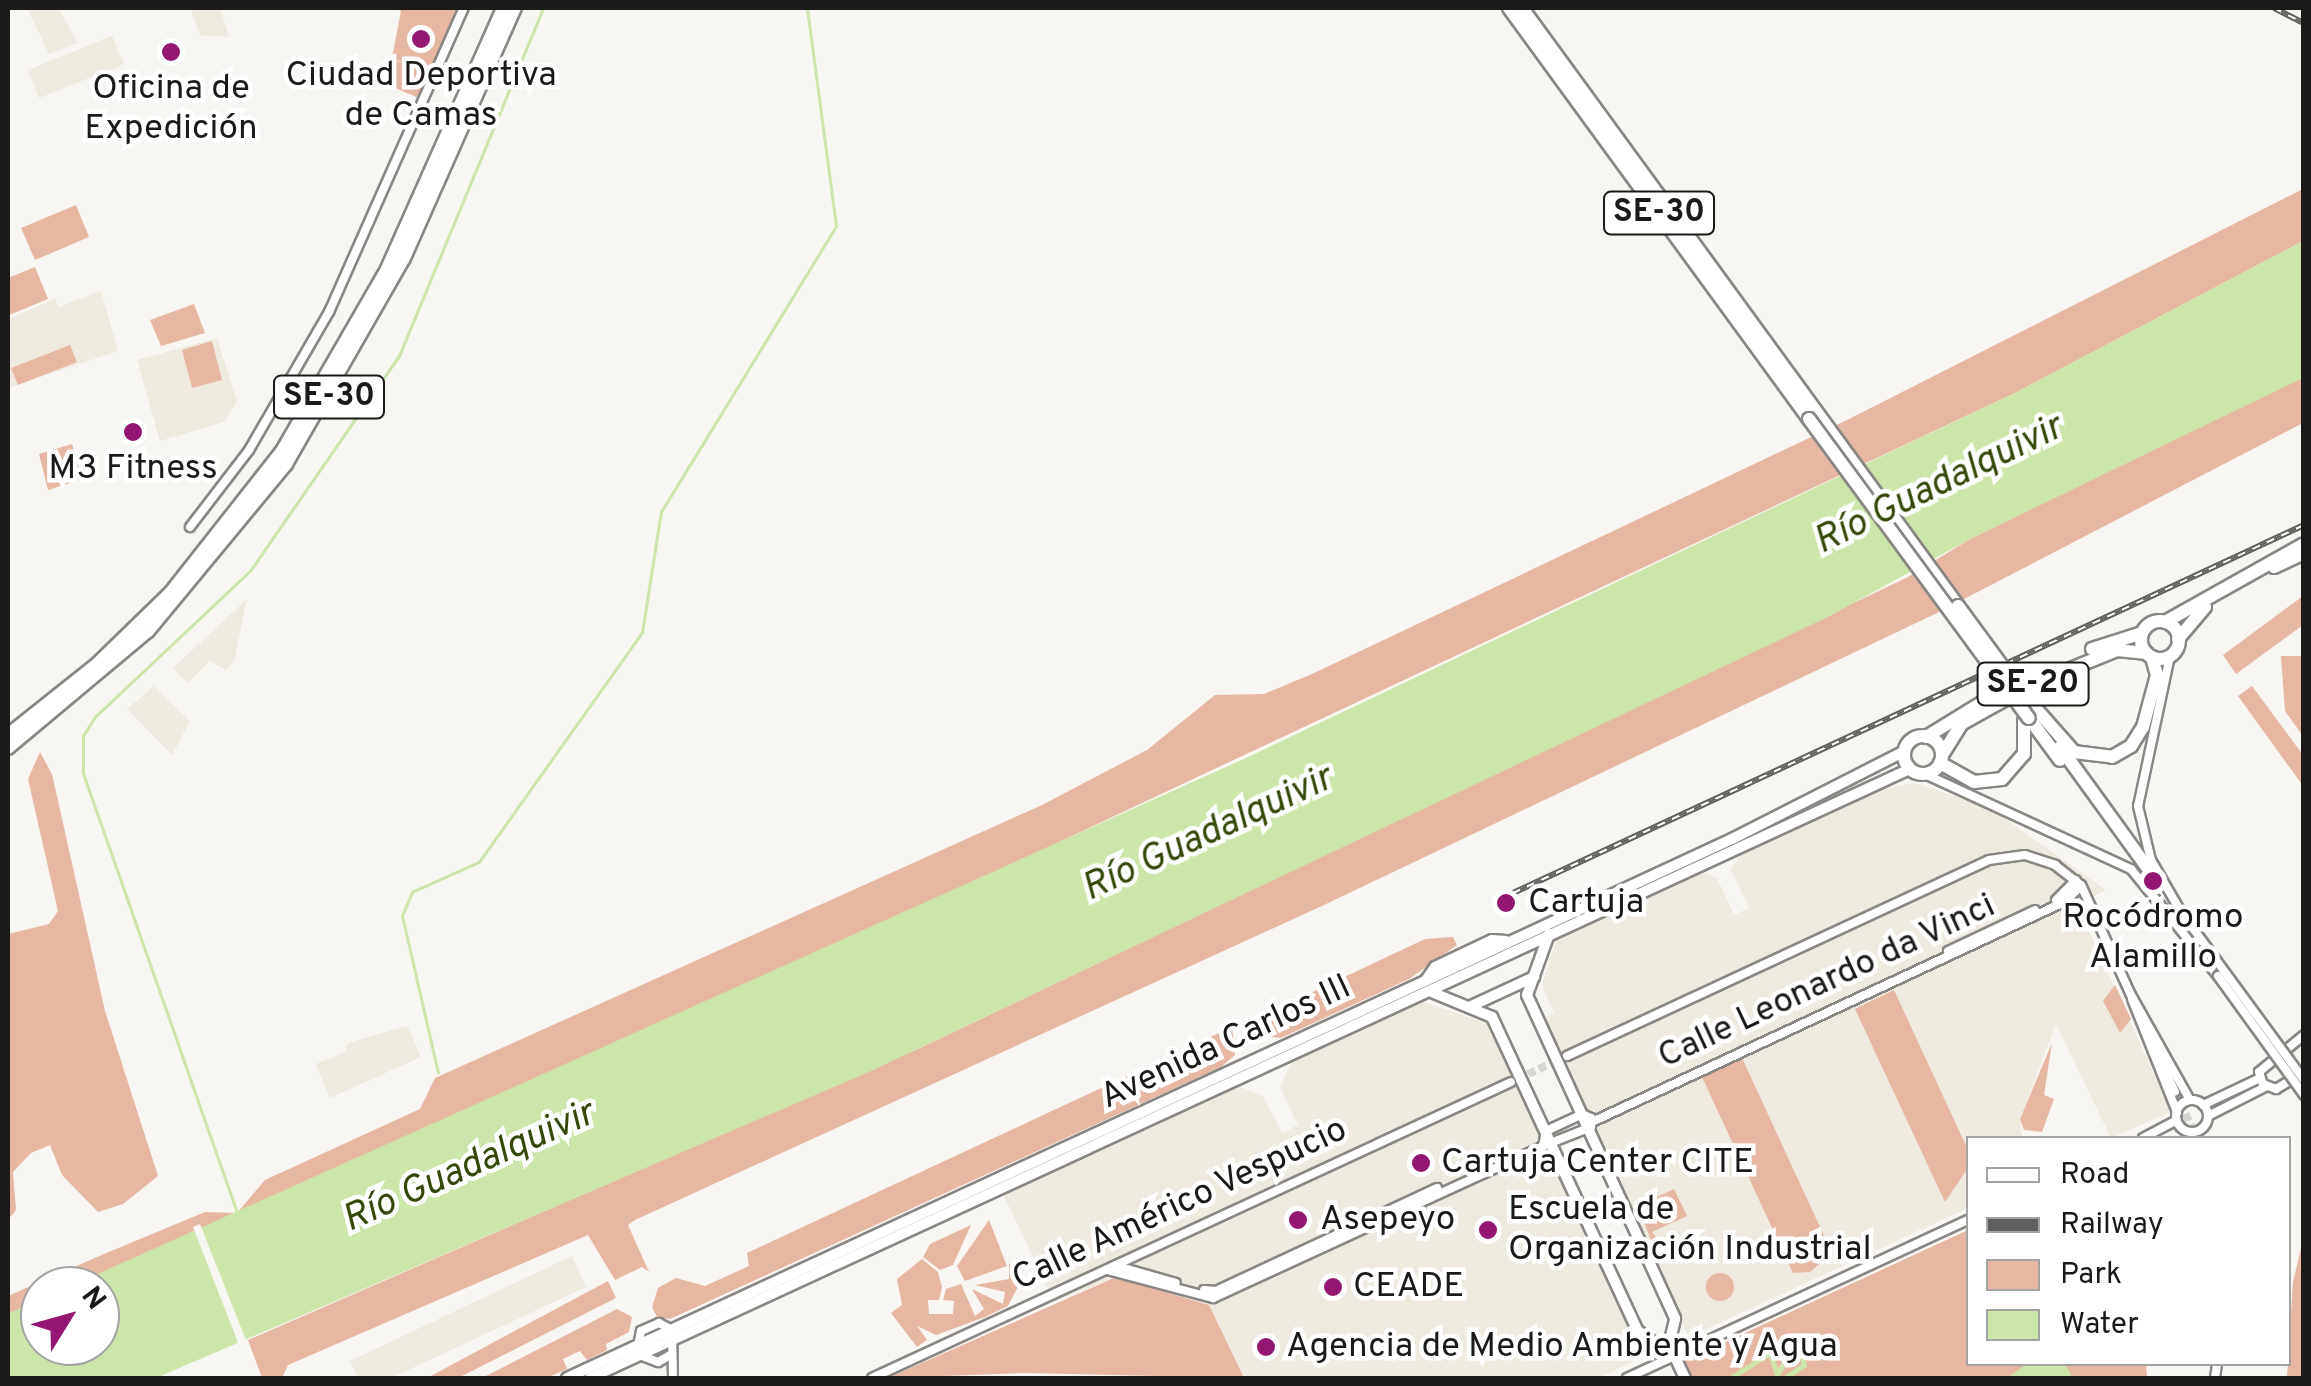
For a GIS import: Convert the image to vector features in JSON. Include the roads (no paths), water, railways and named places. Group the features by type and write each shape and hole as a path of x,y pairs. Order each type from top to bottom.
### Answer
{"highway":[{"name":"SE-30","path":"45,714 171,592 282,451 387,269 503,8"},
{"name":"SE-30","path":"8,748 181,597 286,464 404,258 515,8"},
{"name":"SE-30","path":"1509,8 2031,716"},
{"name":"SE-30","path":"1522,8 1813,416"},
{"name":"SE-20","path":"1904,751 1915,738 1926,737 2017,682 2165,622 2304,544"},
{"path":"2170,656 2178,639 2222,595 2304,554"},
{"path":"2165,622 2178,639"},
{"name":"SE-20","path":"2142,633 2149,655"},
{"name":"SE-20","path":"1925,774 1941,759 1961,724 2055,673 2117,650 2170,656"},
{"path":"2031,716 2074,752 2095,759 2117,755 2143,727 2157,675 2149,655"},
{"path":"1941,759 1974,782 2002,779 2024,754 2031,716"},
{"path":"2031,716 2152,880"},
{"name":"SE-30","path":"8,735 22,732"},
{"name":"SE-20","path":"1926,737 1941,759"},
{"path":"1904,751 1910,769 1925,774"}],"main road":[{"name":"Avenida Carlos III","path":"1427,986 1435,967 1492,940 1512,941 1545,932 1904,751"},
{"name":"Avenida Carlos III","path":"590,1378 644,1354 674,1334 1427,986 1910,769"},
{"path":"1545,932 1527,994 1588,1120 1675,1319 1669,1341 1674,1361"},
{"path":"1468,1007 1534,976"},
{"path":"1427,986 1492,1017 1545,1141 1638,1331 1662,1344 1682,1378"},
{"name":"Avenida Carlos III","path":"566,1378 644,1354"}],"street":[{"path":"190,527 249,450 322,326 464,8"},
{"path":"2170,656 2138,790 2152,880 2304,1095"},
{"path":"1925,774 2089,845 2152,880 2181,912 2304,1080"},
{"path":"1567,1056 1989,860 2025,855 2060,868 2078,887 2175,1092"},
{"name":"Calle Leonardo da Vinci","path":"1111,1268 1216,1291 1545,1141 2078,887"},
{"path":"2130,995 2190,1100 2204,1105 2263,1082 2284,1086 2304,1072"},
{"path":"2130,995 2187,1134 2204,1127"},
{"path":"2263,1082 2264,1062 2304,1036"},
{"name":"Calle Américo Vespucio","path":"872,1378 1511,1082"},
{"path":"2206,1136 2208,1116 2263,1082"},
{"path":"2146,1136 2177,1116 2190,1100"},
{"path":"2204,1105 2208,1116"},
{"name":"Calle Leonardo da Vinci","path":"1545,1141 1588,1120"},
{"path":"1627,1378 1674,1361 1966,1221"},
{"path":"644,1354 648,1325 674,1334 673,1378"},
{"path":"644,1354 672,1354"},
{"path":"644,1354 673,1378"}],"water":[{"name":"Río Guadalquivir","path":"2303,241 2303,378 1970,539 1828,617 869,1072 156,1378 8,1378 8,1314 20,1308 20,1366 120,1366 120,1266 116,1266 1246,758 2015,393"},
{"path":"2024,1366 2066,1366 2073,1378 2007,1378"}],"waterway":[{"path":"237,1213 83,773 83,736 95,717 250,571 399,356 543,8"},
{"path":"438,1073 402,916 412,892 479,862 642,633 661,512 836,226 807,8"},
{"path":"1730,1378 1770,1353 1777,1375 1790,1352 1800,1351 1804,1365 1785,1378"}],"tunnel":[{"path":"1517,1079 1567,1056"},
{"path":"2175,1092 2196,1136"}],"railway":[{"path":"2274,8 2304,23"},
{"path":"1498,900 2304,525"}],"place":[{"name":"Ciudad Deportiva de Camas","path":"421,39"},
{"name":"Oficina de Expedición","path":"171,52"},
{"name":"M3 Fitness","path":"133,432"},
{"name":"Rocódromo Alamillo","path":"2153,881"},
{"name":"Cartuja","path":"1506,903"},
{"name":"Cartuja Center CITE","path":"1421,1163"},
{"name":"Asepeyo","path":"1298,1220"},
{"name":"Escuela de Organización Industrial","path":"1488,1230"},
{"name":"CEADE","path":"1333,1287"},
{"name":"Agencia de Medio Ambiente y Agua","path":"1266,1347"}]}
